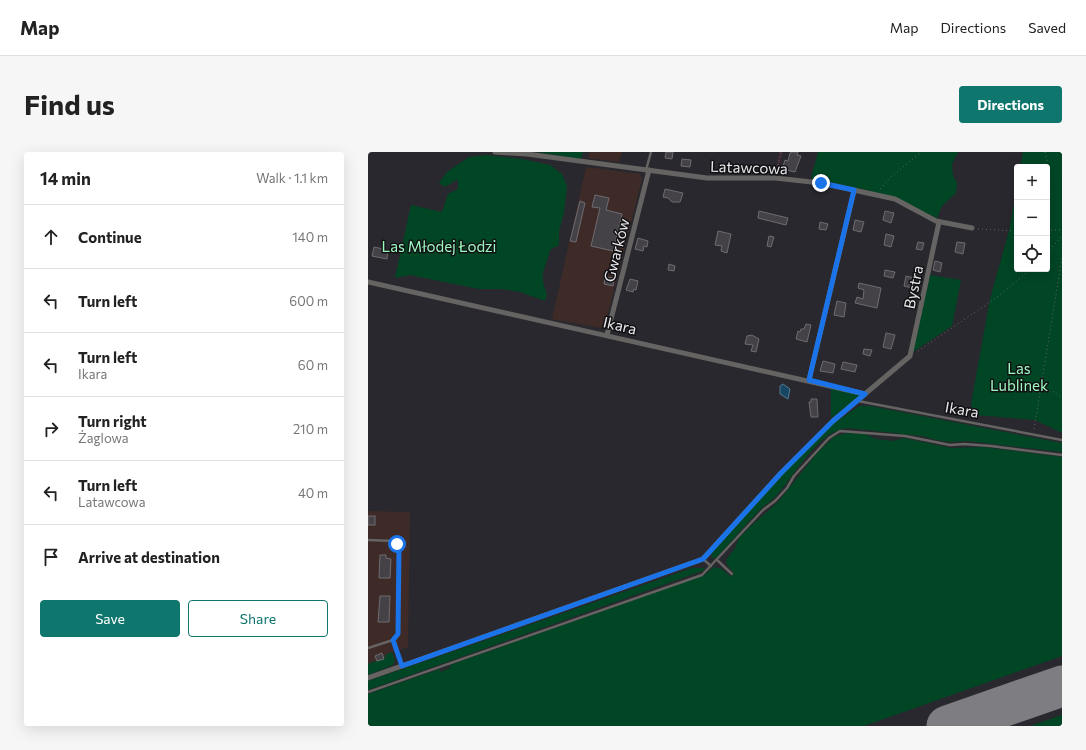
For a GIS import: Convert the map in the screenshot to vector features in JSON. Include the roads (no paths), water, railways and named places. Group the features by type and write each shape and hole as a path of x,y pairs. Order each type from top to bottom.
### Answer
{"street":[{"name":"Latawcowa","path":"495,152 527,154 707,178 775,178 821,183 901,202 939,222 972,228"},
{"name":"Gwarków","path":"607,335 647,170"},
{"path":"809,380 854,190"},
{"name":"Bystra","path":"865,394 910,356 939,222"},
{"name":"Ikara","path":"368,282 809,380 865,394"},
{"path":"368,678 703,559 781,473 833,421 858,402 865,394"}],"lane":[{"path":"647,170 651,152"},
{"name":"Ikara","path":"858,402 1062,440"},
{"path":"368,692 700,575 717,560 750,523 775,501 829,438 840,431 905,436 950,445 964,444 991,446 1062,454"},
{"path":"368,540 394,541 399,548 398,634 393,640 368,648"},
{"path":"703,559 711,566"},
{"path":"717,560 732,574"},
{"path":"393,640 402,666"}],"water":[{"path":"783,384 790,389 788,399 780,394 780,386"}],"park label":[{"name":"Las Młodej Łodzi","path":"439,246"},
{"name":"Las Lublinek","path":"1019,376"}]}
